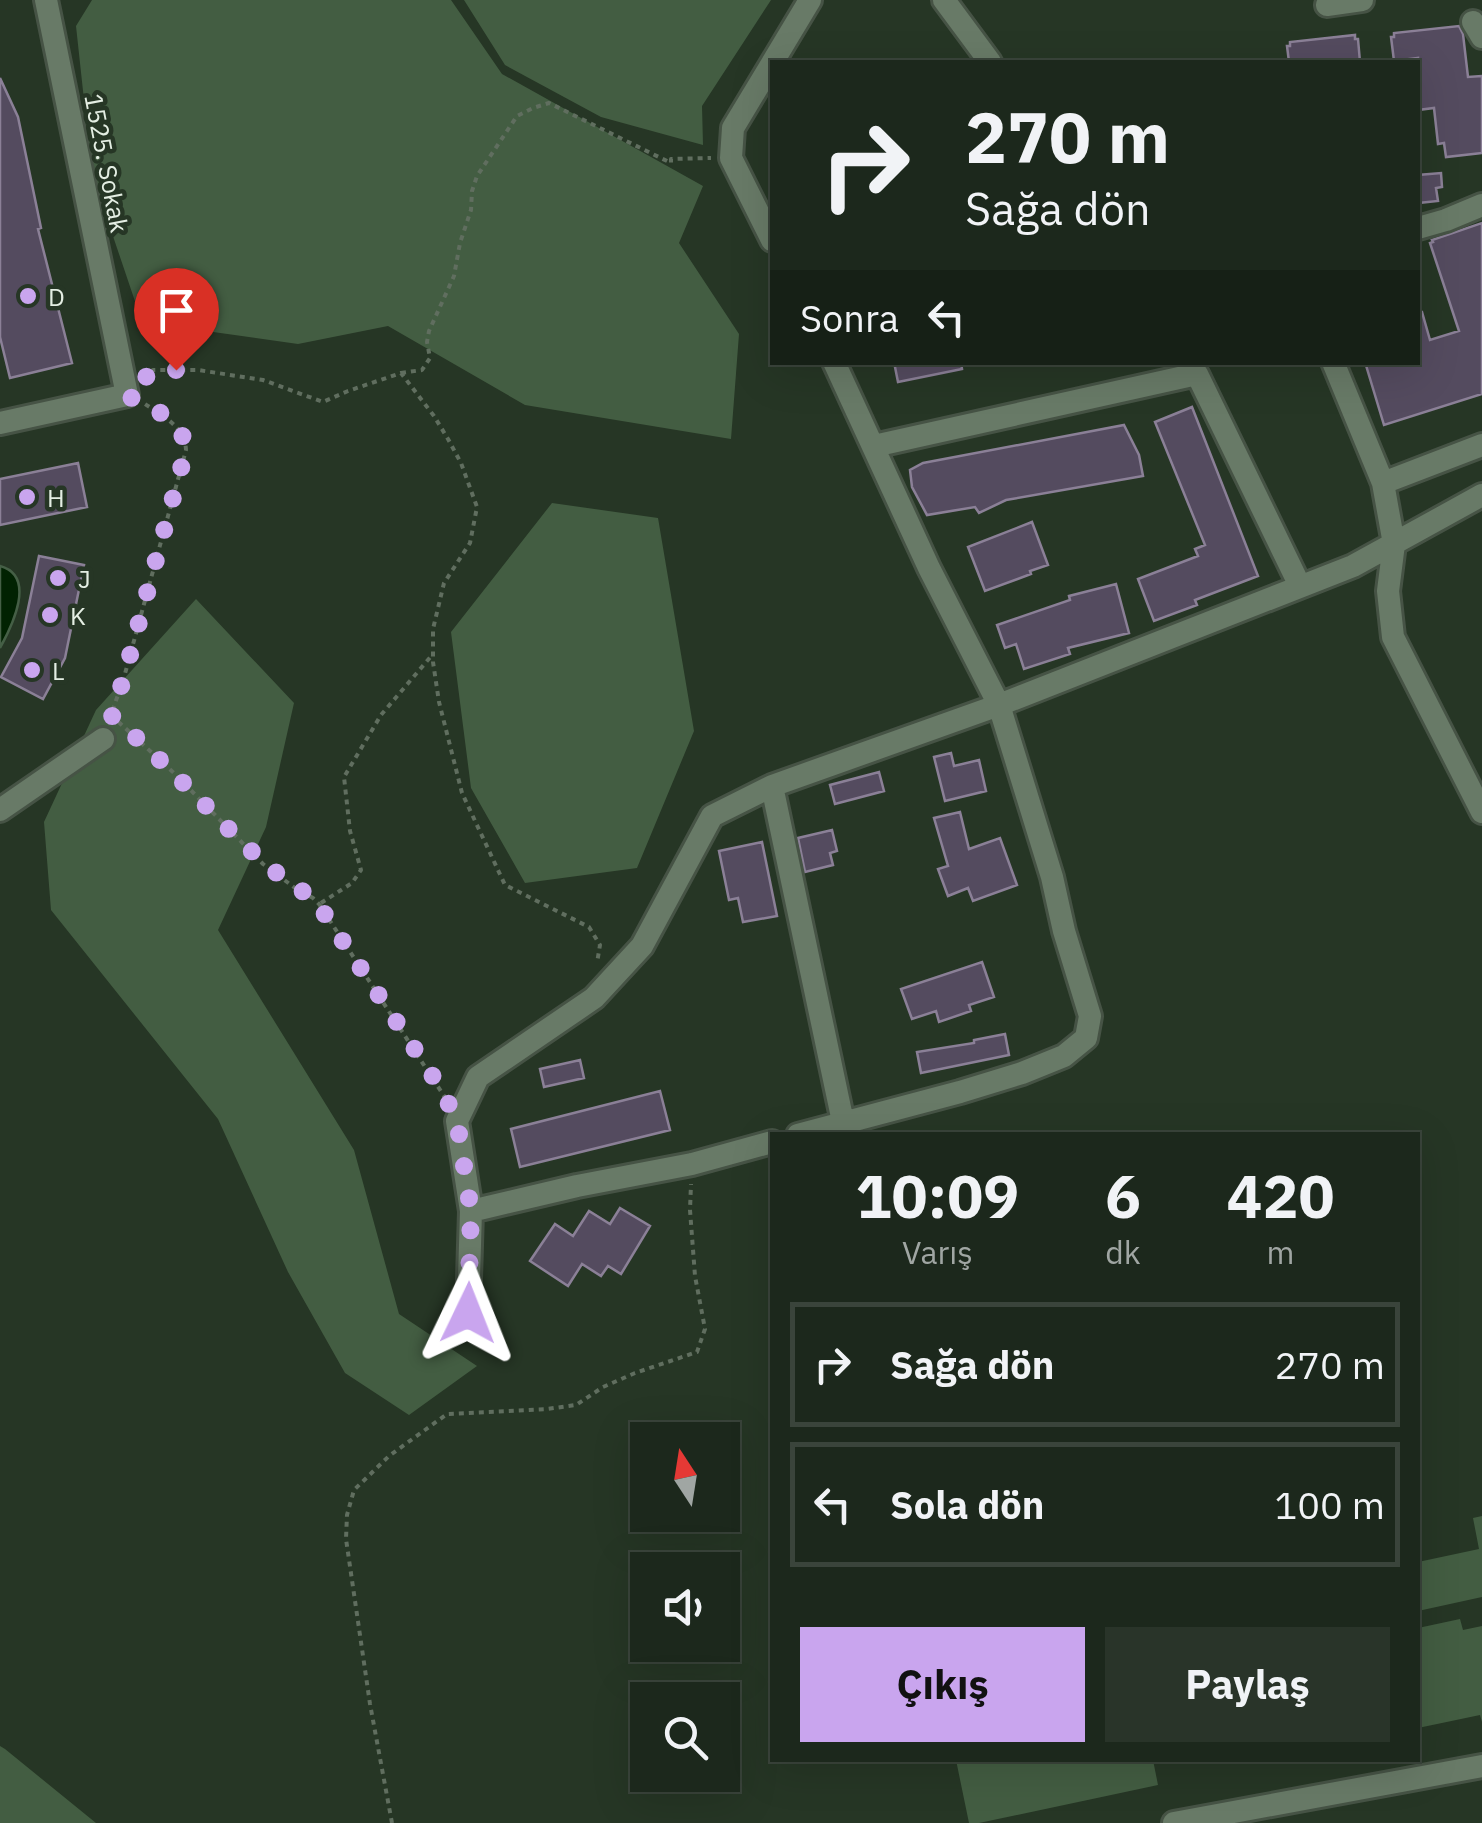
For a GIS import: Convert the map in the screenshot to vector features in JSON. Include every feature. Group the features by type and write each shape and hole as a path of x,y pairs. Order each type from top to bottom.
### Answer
{"street":[{"name":"1525. Sokak","path":"46,0 127,396"},
{"path":"773,60 810,0"},
{"path":"944,0 989,60"},
{"path":"1327,5 1362,0"},
{"path":"770,66 732,128 731,158 770,236"},
{"path":"1420,227 1482,205"},
{"path":"808,1132 960,1092 1064,1056 1086,1038 1090,1016 998,705 835,365"},
{"path":"1334,365 1383,483 1394,544 1388,591 1393,637 1482,812"},
{"path":"874,446 1195,368 1300,586"},
{"path":"0,423 127,396"},
{"path":"1383,483 1482,445"},
{"path":"468,1313 471,1211 457,1121 478,1077 594,998 642,946 712,816 772,786 998,705 1353,566 1482,495"},
{"path":"0,810 102,739"},
{"path":"772,786 843,1122"},
{"path":"471,1211 692,1164 770,1143"},
{"path":"1174,1823 1482,1766"}],"path":[{"path":"102,739 123,681 186,450 181,431 142,402 127,396 153,370 198,370 263,380 323,402 401,373 422,370 430,358 426,342 429,331 454,276 477,176 517,116 533,108 549,104 671,163 671,158 731,158"},
{"path":"401,373 448,439 477,507 470,543 444,583 433,630 439,702 462,794 504,884 589,928 600,945 598,962"},
{"path":"319,904 352,883 361,870 350,831 344,777 381,716 433,654"},
{"path":"111,715 263,864 314,898 442,1090 457,1121"},
{"path":"392,1823 346,1539 354,1490 389,1456 447,1414 576,1405 635,1373 697,1352 705,1329 695,1276 690,1210 692,1164"}],"shaded area":[{"path":"92,0 451,0 502,74 703,186 679,243 739,334 731,439 525,405 388,326 298,344 142,322 92,174 76,26"},
{"path":"464,0 771,0 702,106 703,145 601,117 505,65"},
{"path":"552,503 658,518 694,731 637,868 525,883 471,788 451,632"},
{"path":"0,566 11,571 19,591 15,615 0,648"},
{"path":"196,599 294,703 266,827 218,930 354,1150 399,1314 477,1366 409,1415 345,1373 288,1272 218,1119 51,910 44,822 96,710"},
{"path":"1482,1516 1482,1597 1420,1611 1420,1562 1479,1549 1473,1518"},
{"path":"1460,1619 1463,1630 1482,1626 1482,1722 1480,1715 1420,1728 1420,1628"},
{"path":"0,1746 5,1749 96,1823 0,1823"},
{"path":"956,1762 1153,1762 1158,1785 969,1823"}],"building":[{"path":"1459,26 1468,77 1482,76 1482,153 1446,157 1444,143 1438,144 1434,108 1420,110 1420,60 1394,60 1394,33"},
{"path":"1355,35 1360,60 1289,60 1290,42"},
{"name":"D","path":"0,78 18,117 41,228 38,229 72,363 10,378 0,337"},
{"path":"1441,173 1442,187 1436,188 1438,201 1420,203 1420,175"},
{"path":"1482,223 1482,394 1384,425 1366,365 1420,365 1420,312 1430,340 1459,331 1432,240"},
{"path":"895,365 961,365 962,369 898,382"},
{"path":"1192,407 1258,576 1154,621 1138,579 1198,556 1195,549 1205,545 1155,422"},
{"path":"1124,425 1139,455 1143,476 1006,500 979,513 975,507 927,515 912,487 910,470 923,463"},
{"path":"78,463 87,507 0,525 0,479"},
{"path":"1032,522 1048,565 985,591 968,547"},
{"path":"39,556 84,565 65,658 43,699 1,677 22,638"},
{"path":"1116,584 1129,633 1068,648 1070,654 1024,669 1016,644 1005,648 997,625 1070,600 1069,596"},
{"path":"951,753 954,766 979,760 986,791 945,801 934,757"},
{"path":"879,772 884,791 835,804 830,785"},
{"path":"960,812 969,849 1000,838 1017,885 973,901 968,888 948,896 938,869 948,866 934,818"},
{"path":"832,830 837,851 830,853 833,865 805,872 798,838"},
{"path":"762,842 777,916 743,922 738,898 729,900 719,851"},
{"path":"982,962 994,997 969,1005 971,1011 939,1022 936,1011 912,1019 901,989"},
{"path":"1005,1034 1009,1055 921,1073 917,1052"},
{"path":"580,1060 584,1078 544,1087 540,1069"},
{"path":"660,1091 670,1130 520,1167 511,1129"},
{"path":"620,1208 650,1226 621,1274 608,1266 601,1276 582,1264 568,1286 530,1261 555,1224 573,1236 589,1211 610,1224"}],"place":[{"name":"D","path":"28,296"},
{"name":"H","path":"27,497"},
{"name":"J","path":"58,578"},
{"name":"K","path":"50,615"},
{"name":"L","path":"32,670"}],"route":[{"path":"176,370 153,370 127,396 142,402 181,431 186,450 111,715 244,847 294,888 314,898 442,1090 457,1121 471,1211 468,1313"}]}
